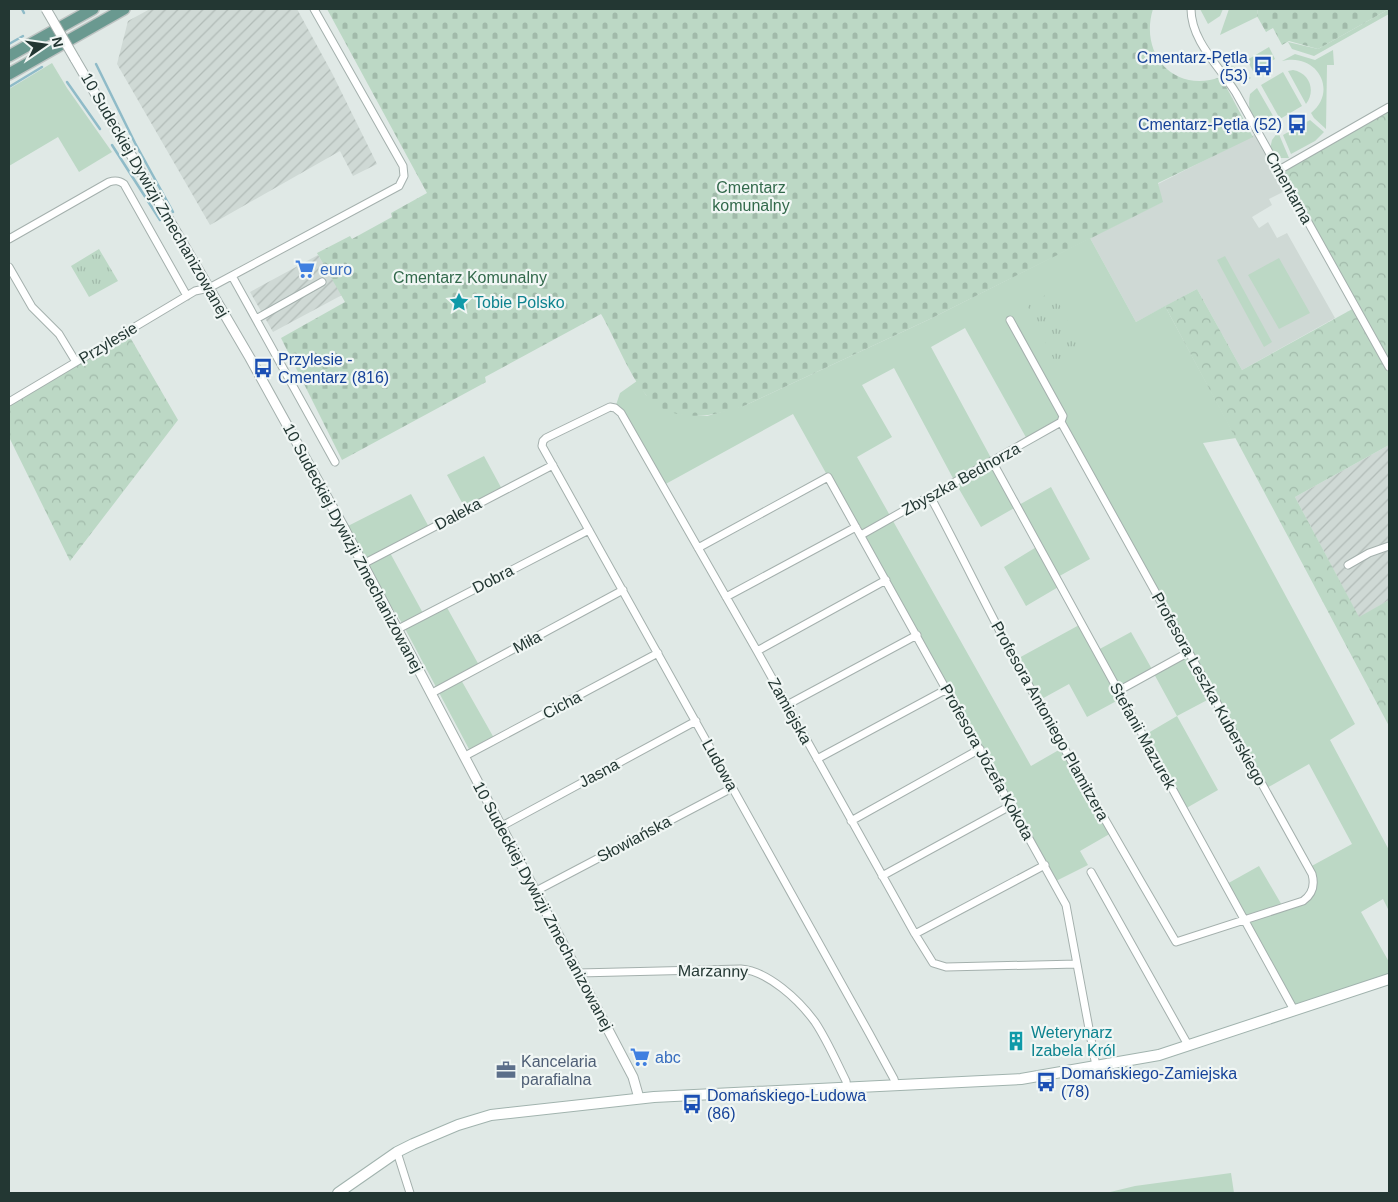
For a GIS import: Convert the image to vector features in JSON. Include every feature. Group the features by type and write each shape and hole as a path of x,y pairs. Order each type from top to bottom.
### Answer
{"main road":[{"path":"9,56 93,9"},
{"path":"9,74 124,9"},
{"path":"338,1193 397,1152 442,1131 482,1117 639,1098 1006,1081 1152,1056 1188,1046 1389,978"}],"street":[{"name":"10 Sudeckiej Dywizji Zmechanizowanej","path":"46,9 250,358 364,564 633,1077 639,1098"},
{"name":"Przylesie","path":"9,402 195,291 209,288 399,186 404,176 403,166 314,9"},
{"name":"Cmentarna","path":"1191,9 1191,19 1211,58 1234,90 1389,367"},
{"path":"1279,170 1389,107"},
{"path":"9,239 109,182 120,181 124,184 187,296"},
{"path":"9,267 32,307 59,334 76,362"},
{"path":"232,276 335,462"},
{"path":"256,318 322,282"},
{"name":"Profesora Leszka Kuberskiego","path":"1010,320 1063,416 1061,422 1313,879 1311,893 1303,900 1176,942"},
{"name":"Zamiejska","path":"542,446 546,438 610,407 616,408 621,413 757,651 929,959 938,966 1077,964"},
{"name":"Zbyszka Bednorza","path":"861,535 1061,422"},
{"name":"Ludowa","path":"542,446 870,1033 896,1086"},
{"name":"Stefanii Mazurek","path":"992,461 1294,1010"},
{"name":"Daleka","path":"364,564 553,465"},
{"name":"Profesora Józefa Kokota","path":"698,548 828,477 1066,905 1096,1066"},
{"name":"Profesora Antoniego Plamitzera","path":"930,496 1033,692 1176,942"},
{"path":"726,597 856,527"},
{"name":"Dobra","path":"398,629 589,530"},
{"path":"1348,565 1369,553 1389,546"},
{"path":"757,651 886,580"},
{"name":"Miła","path":"432,693 623,590"},
{"path":"787,705 917,635"},
{"path":"1118,691 1189,652"},
{"name":"Cicha","path":"465,756 658,653"},
{"path":"817,759 947,690"},
{"name":"Jasna","path":"502,826 696,721"},
{"path":"851,821 980,749"},
{"name":"Słowiańska","path":"536,891 732,788"},
{"path":"882,876 1012,805"},
{"path":"915,934 1044,865"},
{"path":"1091,872 1188,1046"},
{"name":"Marzanny","path":"579,973 741,969 757,972 779,986 800,1004 814,1022 846,1081 847,1088"},
{"path":"397,1152 410,1193"}],"shaded area":[{"path":"150,9 297,9 332,73 377,164 353,176 340,151 210,225 117,64 128,21"},
{"path":"1258,133 1289,189 1269,199 1272,205 1252,217 1259,228 1268,222 1277,238 1287,233 1335,318 1242,370 1197,289 1136,322 1090,238 1162,202 1158,184"},
{"path":"318,255 342,295 273,332 250,292"},
{"path":"1389,445 1389,600 1359,618 1295,497"}],"green space":[{"name":"Cmentarz komunalny","path":"327,9 1153,9 1150,26 1151,41 1156,55 1164,66 1175,75 1189,80 1204,81 1221,77 1253,137 1158,183 1163,202 930,319 746,405 720,413 693,416 680,415 656,405 639,386 601,314 485,377 486,382 342,460 281,338 345,302 317,253 350,236 352,239 392,217 391,213 427,193"},
{"path":"1200,9 1223,9 1220,16 1208,24"},
{"path":"1229,9 1258,9 1257,17 1220,35"},
{"path":"1258,9 1389,9 1318,49 1289,41 1282,45 1273,28 1266,32 1257,16"},
{"path":"1389,9 1389,14 1314,56 1292,49 1288,42 1318,49"},
{"path":"1269,47 1275,59 1253,71 1247,60"},
{"path":"1333,50 1334,65 1327,65 1326,129 1311,113 1319,104 1323,94 1323,84 1320,75 1314,67 1305,62 1294,60 1282,61 1295,54 1315,60"},
{"path":"52,63 67,88 112,152 79,172 58,137 9,166 9,89"},
{"path":"1232,66 1251,78 1236,83 1231,81 1229,67"},
{"path":"1293,70 1304,75 1310,83 1311,94 1306,104 1288,71"},
{"path":"1283,72 1302,106 1280,119 1261,85"},
{"path":"1257,88 1276,121 1269,123 1257,122 1251,114 1249,108 1250,94"},
{"path":"1389,107 1389,445 1295,497 1359,617 1389,600 1389,726 1165,306 1197,289 1242,370 1356,307 1279,170"},
{"path":"1310,120 1324,132 1315,141 1291,154 1283,135"},
{"path":"1278,132 1289,158 1279,158 1270,149 1272,140"},
{"path":"1090,238 1136,322 1165,306 1236,438 1203,443 1355,724 1330,740 1389,850 1389,911 1383,899 1361,912 1389,962 1389,979 1294,1010 1225,885 1259,866 1283,907 1296,904 1313,889 1308,868 1352,844 1309,764 1265,789 1213,697 1177,716 1153,672 1118,691 1122,698 1087,717 1069,684 1038,701 1015,660 1081,624 1096,651 1131,632 1153,671 1188,652 1061,423 1028,441 965,328 931,347 1017,506 1051,487 1090,559 1056,578 1060,586 1026,606 1004,567 1038,546 1016,507 981,527 894,368 862,385 892,437 857,457 1031,766 1064,747 1113,832 1080,851 1088,865 1054,882 793,414 662,486 615,408 620,393 637,381 646,395 680,414 707,416 746,405 930,319"},
{"path":"99,249 118,281 89,297 71,266"},
{"path":"1225,256 1272,342 1264,347 1217,260"},
{"path":"1279,258 1310,313 1279,329 1248,275"},
{"path":"1053,291 1081,349 1055,362 1027,305"},
{"path":"127,332 178,420 70,561 9,437 9,402"},
{"path":"484,456 503,491 466,510 447,475"},
{"path":"411,494 430,529 389,551 424,615 445,604 480,667 460,678 494,738 469,749 402,623 363,564 344,528"},
{"path":"1177,716 1218,790 1183,810 1143,736"},
{"path":"1231,1173 1234,1193 1106,1193 1135,1186"}],"waterway":[{"path":"22,9 24,13"},
{"path":"9,44 23,36"},
{"path":"96,64 135,143 173,212"},
{"path":"9,87 42,67"},
{"path":"67,82 100,129"},
{"path":"112,145 160,220"}],"place":[{"name":"Cmentarz-Pętla (53)","path":"1263,66"},
{"name":"Cmentarz-Pętla (52)","path":"1297,124"},
{"name":"euro","path":"305,269"},
{"name":"Tobie Polsko","path":"459,302"},
{"name":"Przylesie - Cmentarz (816)","path":"263,368"},
{"name":"Weterynarz Izabela Król","path":"1016,1041"},
{"name":"abc","path":"640,1057"},
{"name":"Kancelaria parafialna","path":"506,1070"},
{"name":"Domańskiego-Zamiejska (78)","path":"1046,1082"},
{"name":"Domańskiego-Ludowa (86)","path":"692,1104"}],"park label":[{"name":"Cmentarz Komunalny","path":"470,277"}]}
